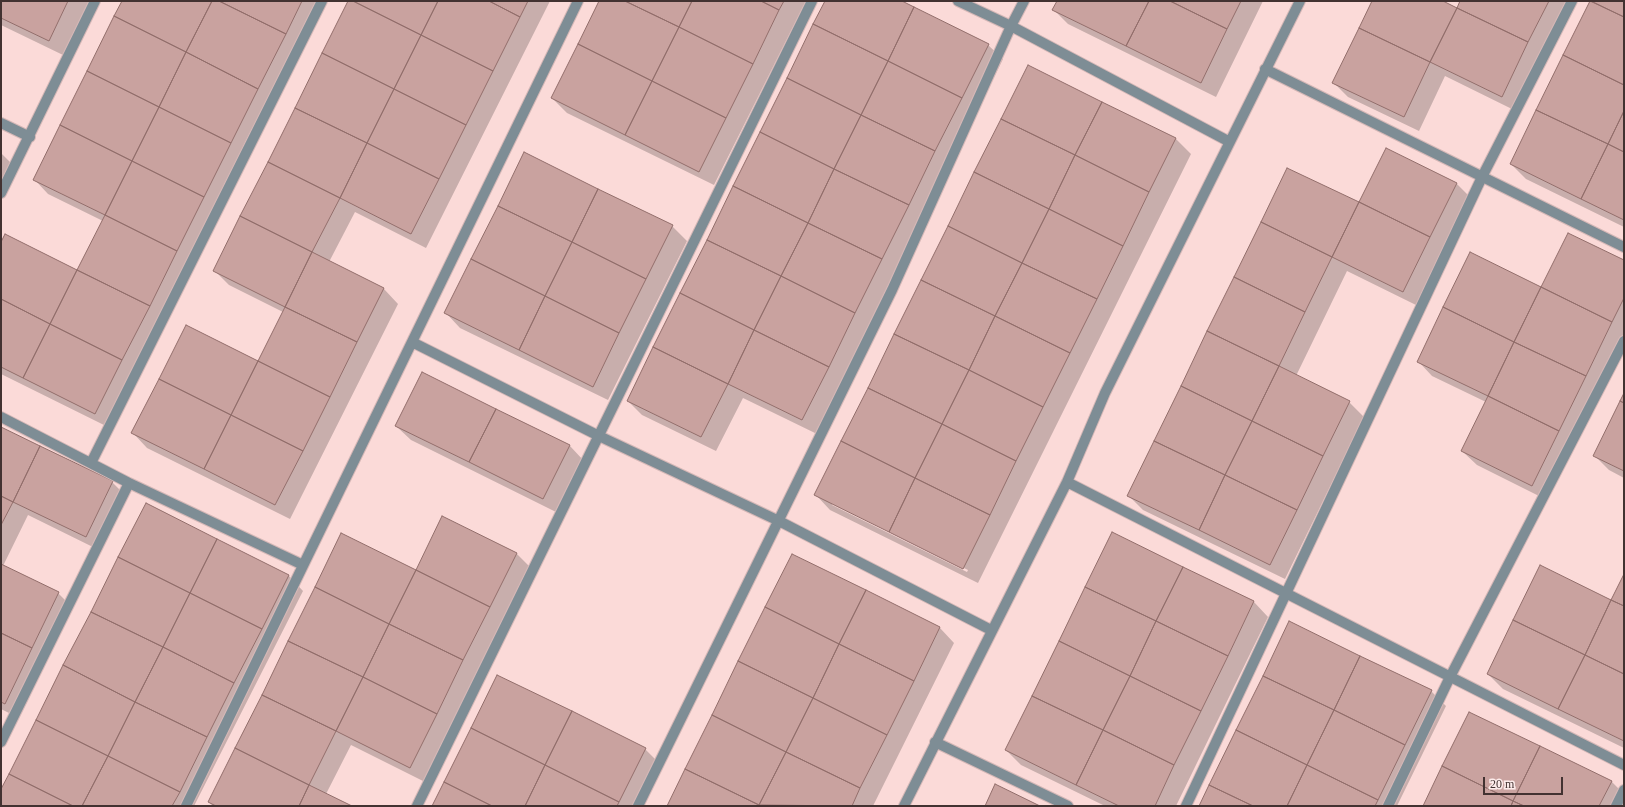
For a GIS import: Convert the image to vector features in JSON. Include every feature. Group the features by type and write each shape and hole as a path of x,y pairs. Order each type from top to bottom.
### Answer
{"street":[{"path":"1,193 30,137 95,1"},
{"path":"91,463 322,1"},
{"path":"186,806 578,1"},
{"path":"418,806 812,1"},
{"path":"958,1 1011,26 1228,141"},
{"path":"638,806 892,290 1011,26 1024,1"},
{"path":"904,806 991,630 1067,482 1105,393 1228,141 1300,1"},
{"path":"1186,806 1482,177 1572,1"},
{"path":"1265,69 1624,247"},
{"path":"1,123 30,137"},
{"path":"1388,806 1450,677 1624,341"},
{"path":"412,342 599,436 779,521 991,630"},
{"path":"1,417 129,483 303,565"},
{"path":"1067,482 1624,765"},
{"path":"1,742 129,483"},
{"path":"936,742 1068,806"},
{"path":"1616,806 1624,790"}],"building":[{"path":"1,1 68,1 49,41 1,18"},
{"path":"122,1 212,1 186,52 114,16"},
{"path":"212,1 219,1 286,34 258,89 186,52"},
{"path":"219,1 302,1 286,34"},
{"path":"348,1 353,1 421,35 394,89 322,53"},
{"path":"353,1 438,1 421,35"},
{"path":"438,1 489,1 520,17 493,71 421,35"},
{"path":"489,1 528,1 520,17"},
{"path":"599,1 625,1 679,27 652,81 578,44"},
{"path":"625,1 692,1 679,27"},
{"path":"692,1 761,1 779,10 753,64 679,27"},
{"path":"761,1 784,1 779,10"},
{"path":"825,1 902,1 914,7 888,61 813,24"},
{"path":"1057,1 1149,1 1126,46 1052,10"},
{"path":"1149,1 1170,1 1227,29 1201,83 1126,46"},
{"path":"1170,1 1241,1 1227,29"},
{"path":"1372,1 1443,1 1457,8 1430,62 1359,28"},
{"path":"1460,1 1549,1 1528,42 1457,8"},
{"path":"1590,1 1624,17 1624,85 1563,55"},
{"path":"1591,1 1624,1 1624,17"},
{"path":"914,7 989,44 962,98 888,61"},
{"path":"1457,8 1528,42 1502,97 1430,62"},
{"path":"114,16 186,52 159,107 87,71"},
{"path":"813,24 888,61 861,115 787,78"},
{"path":"679,27 753,64 726,118 652,81"},
{"path":"1359,28 1430,62 1404,117 1332,83"},
{"path":"421,35 493,71 466,125 394,89"},
{"path":"578,44 652,81 625,135 551,98"},
{"path":"186,52 258,89 231,143 159,107"},
{"path":"322,53 394,89 367,143 295,108"},
{"path":"1563,55 1624,85 1624,111 1608,144 1536,110"},
{"path":"888,61 962,98 935,151 861,115"},
{"path":"1028,65 1102,102 1075,155 1001,119"},
{"path":"87,71 159,107 132,161 60,125"},
{"path":"787,78 861,115 834,169 760,132"},
{"path":"652,81 726,118 699,172 625,135"},
{"path":"394,89 466,125 439,179 367,143"},
{"path":"1102,102 1176,138 1149,192 1075,155"},
{"path":"159,107 231,143 204,197 132,161"},
{"path":"295,108 367,143 340,198 268,162"},
{"path":"1536,110 1608,144 1581,199 1510,164"},
{"path":"1624,111 1624,152 1608,144"},
{"path":"861,115 935,151 909,205 834,169"},
{"path":"1001,119 1075,155 1049,209 974,172"},
{"path":"60,125 132,161 105,215 33,180"},
{"path":"760,132 834,169 808,223 733,186"},
{"path":"367,143 439,179 411,234 340,198"},
{"path":"1608,144 1624,152 1624,220 1581,199"},
{"path":"1386,148 1457,183 1430,237 1359,202"},
{"path":"524,152 598,189 572,242 498,206"},
{"path":"1075,155 1149,192 1123,246 1049,209"},
{"path":"132,161 204,197 177,251 105,215"},
{"path":"268,162 340,198 312,252 240,216"},
{"path":"1287,168 1359,202 1332,257 1261,222"},
{"path":"834,169 909,205 882,259 808,223"},
{"path":"974,172 1049,209 1022,263 948,226"},
{"path":"733,186 808,223 781,276 707,240"},
{"path":"598,189 673,225 646,279 572,242"},
{"path":"1359,202 1430,237 1403,292 1332,257"},
{"path":"498,206 572,242 545,296 471,259"},
{"path":"1049,209 1123,246 1097,299 1022,263"},
{"path":"105,215 177,251 150,306 77,270"},
{"path":"240,216 312,252 285,307 213,271"},
{"path":"1261,222 1332,257 1305,312 1234,277"},
{"path":"808,223 882,259 855,313 781,276"},
{"path":"948,226 1022,263 995,316 921,280"},
{"path":"1568,233 1624,260 1624,298 1612,322 1541,287"},
{"path":"5,234 77,270 50,324 1,299 1,242"},
{"path":"707,240 781,276 754,330 680,293"},
{"path":"572,242 646,279 619,333 545,296"},
{"path":"312,252 384,288 357,342 285,307"},
{"path":"1470,252 1541,287 1514,342 1443,307"},
{"path":"471,259 545,296 519,350 444,313"},
{"path":"1022,263 1097,299 1070,353 995,316"},
{"path":"77,270 150,306 122,360 50,324"},
{"path":"781,276 855,313 829,367 754,330"},
{"path":"1234,277 1305,312 1279,366 1207,331"},
{"path":"921,280 995,316 969,370 894,334"},
{"path":"1541,287 1612,322 1586,376 1514,342"},
{"path":"680,293 754,330 728,384 653,347"},
{"path":"545,296 619,333 593,387 519,350"},
{"path":"1,299 50,324 23,378 1,367"},
{"path":"285,307 357,342 330,397 258,361"},
{"path":"1443,307 1514,342 1488,396 1417,362"},
{"path":"995,316 1070,353 1043,407 969,370"},
{"path":"50,324 122,360 95,414 23,378"},
{"path":"186,325 258,361 231,415 159,379"},
{"path":"754,330 829,367 802,420 728,384"},
{"path":"1207,331 1279,366 1252,421 1181,386"},
{"path":"894,334 969,370 942,424 868,388"},
{"path":"1514,342 1586,376 1559,431 1488,396"},
{"path":"653,347 728,384 701,437 627,401"},
{"path":"258,361 330,397 303,451 231,415"},
{"path":"1279,366 1350,401 1323,456 1252,421"},
{"path":"969,370 1043,407 1016,461 942,424"},
{"path":"422,372 496,409 469,462 395,426"},
{"path":"159,379 231,415 204,469 131,433"},
{"path":"1181,386 1252,421 1225,475 1154,441"},
{"path":"868,388 942,424 915,478 841,441"},
{"path":"1624,393 1624,403 1620,401"},
{"path":"1488,396 1559,431 1532,486 1461,451"},
{"path":"1620,401 1624,403 1624,471 1593,456"},
{"path":"496,409 570,445 543,499 469,462"},
{"path":"231,415 303,451 275,505 204,469"},
{"path":"1252,421 1323,456 1297,510 1225,475"},
{"path":"942,424 1016,461 990,515 915,478"},
{"path":"1,427 40,446 13,502 1,496"},
{"path":"841,441 915,478 889,532 814,495"},
{"path":"1154,441 1225,475 1199,530 1127,496"},
{"path":"40,446 113,481 86,537 13,502"},
{"path":"1225,475 1297,510 1270,565 1199,530"},
{"path":"915,478 990,515 963,569 889,532"},
{"path":"1,496 13,502 1,525"},
{"path":"146,503 217,539 190,593 118,557"},
{"path":"442,516 517,553 490,607 416,570"},
{"path":"1112,532 1183,567 1156,621 1085,587"},
{"path":"341,533 416,570 389,624 315,587"},
{"path":"217,539 289,575 262,629 190,593"},
{"path":"792,554 866,590 839,644 765,607"},
{"path":"118,557 190,593 163,647 91,612"},
{"path":"1,564 59,592 32,648 1,633"},
{"path":"1540,565 1611,600 1585,655 1513,620"},
{"path":"1183,567 1254,601 1228,656 1156,621"},
{"path":"416,570 490,607 463,660 389,624"},
{"path":"1624,574 1624,606 1611,600"},
{"path":"315,587 389,624 363,677 288,641"},
{"path":"1085,587 1156,621 1130,676 1059,641"},
{"path":"866,590 940,627 914,681 839,644"},
{"path":"190,593 262,629 234,683 163,647"},
{"path":"1611,600 1624,606 1624,674 1585,655"},
{"path":"765,607 839,644 813,698 738,661"},
{"path":"91,612 163,647 135,702 63,665"},
{"path":"1513,620 1585,655 1558,709 1487,674"},
{"path":"1156,621 1228,656 1201,711 1130,676"},
{"path":"1289,621 1360,656 1334,710 1263,676"},
{"path":"389,624 463,660 437,714 363,677"},
{"path":"1,633 32,648 5,704 1,702"},
{"path":"288,641 363,677 336,731 262,695"},
{"path":"1059,641 1130,676 1103,730 1032,696"},
{"path":"839,644 914,681 887,735 813,698"},
{"path":"163,647 234,683 207,737 135,702"},
{"path":"1585,655 1624,674 1624,741 1558,709"},
{"path":"1360,656 1432,690 1405,745 1334,710"},
{"path":"738,661 813,698 786,752 712,715"},
{"path":"63,665 135,702 108,756 36,720"},
{"path":"497,675 572,711 545,765 471,728"},
{"path":"1130,676 1201,711 1174,765 1103,730"},
{"path":"1263,676 1334,710 1307,765 1236,730"},
{"path":"363,677 437,714 410,768 336,731"},
{"path":"262,695 336,731 309,785 235,748"},
{"path":"1032,696 1103,730 1076,785 1005,750"},
{"path":"813,698 887,735 860,788 786,752"},
{"path":"135,702 207,737 180,792 108,756"},
{"path":"1334,710 1405,745 1378,800 1307,765"},
{"path":"572,711 646,748 619,802 545,765"},
{"path":"1469,712 1540,746 1513,801 1442,766"},
{"path":"712,715 786,752 759,805 685,769"},
{"path":"36,720 108,756 82,806 73,806 9,774"},
{"path":"471,728 545,765 525,806 492,806 444,782"},
{"path":"1103,730 1174,765 1155,806 1119,806 1076,785"},
{"path":"1236,730 1307,765 1287,806 1253,806 1209,785"},
{"path":"1540,746 1612,781 1599,806 1524,806 1513,801"},
{"path":"235,748 309,785 299,806 216,806 208,802"},
{"path":"786,752 860,788 852,806 759,805"},
{"path":"108,756 180,792 172,806 82,806"},
{"path":"545,765 619,802 617,806 525,806"},
{"path":"1307,765 1378,800 1375,806 1287,806"},
{"path":"1442,766 1513,801 1511,806 1423,806"},
{"path":"685,769 759,805 759,806 667,806"},
{"path":"9,774 73,806 1,806 1,789"},
{"path":"444,782 492,806 432,806"},
{"path":"995,784 1040,806 985,806"},
{"path":"309,785 352,806 299,806"},
{"path":"1209,785 1253,806 1199,806"},
{"path":"1513,801 1524,806 1511,806"}]}
